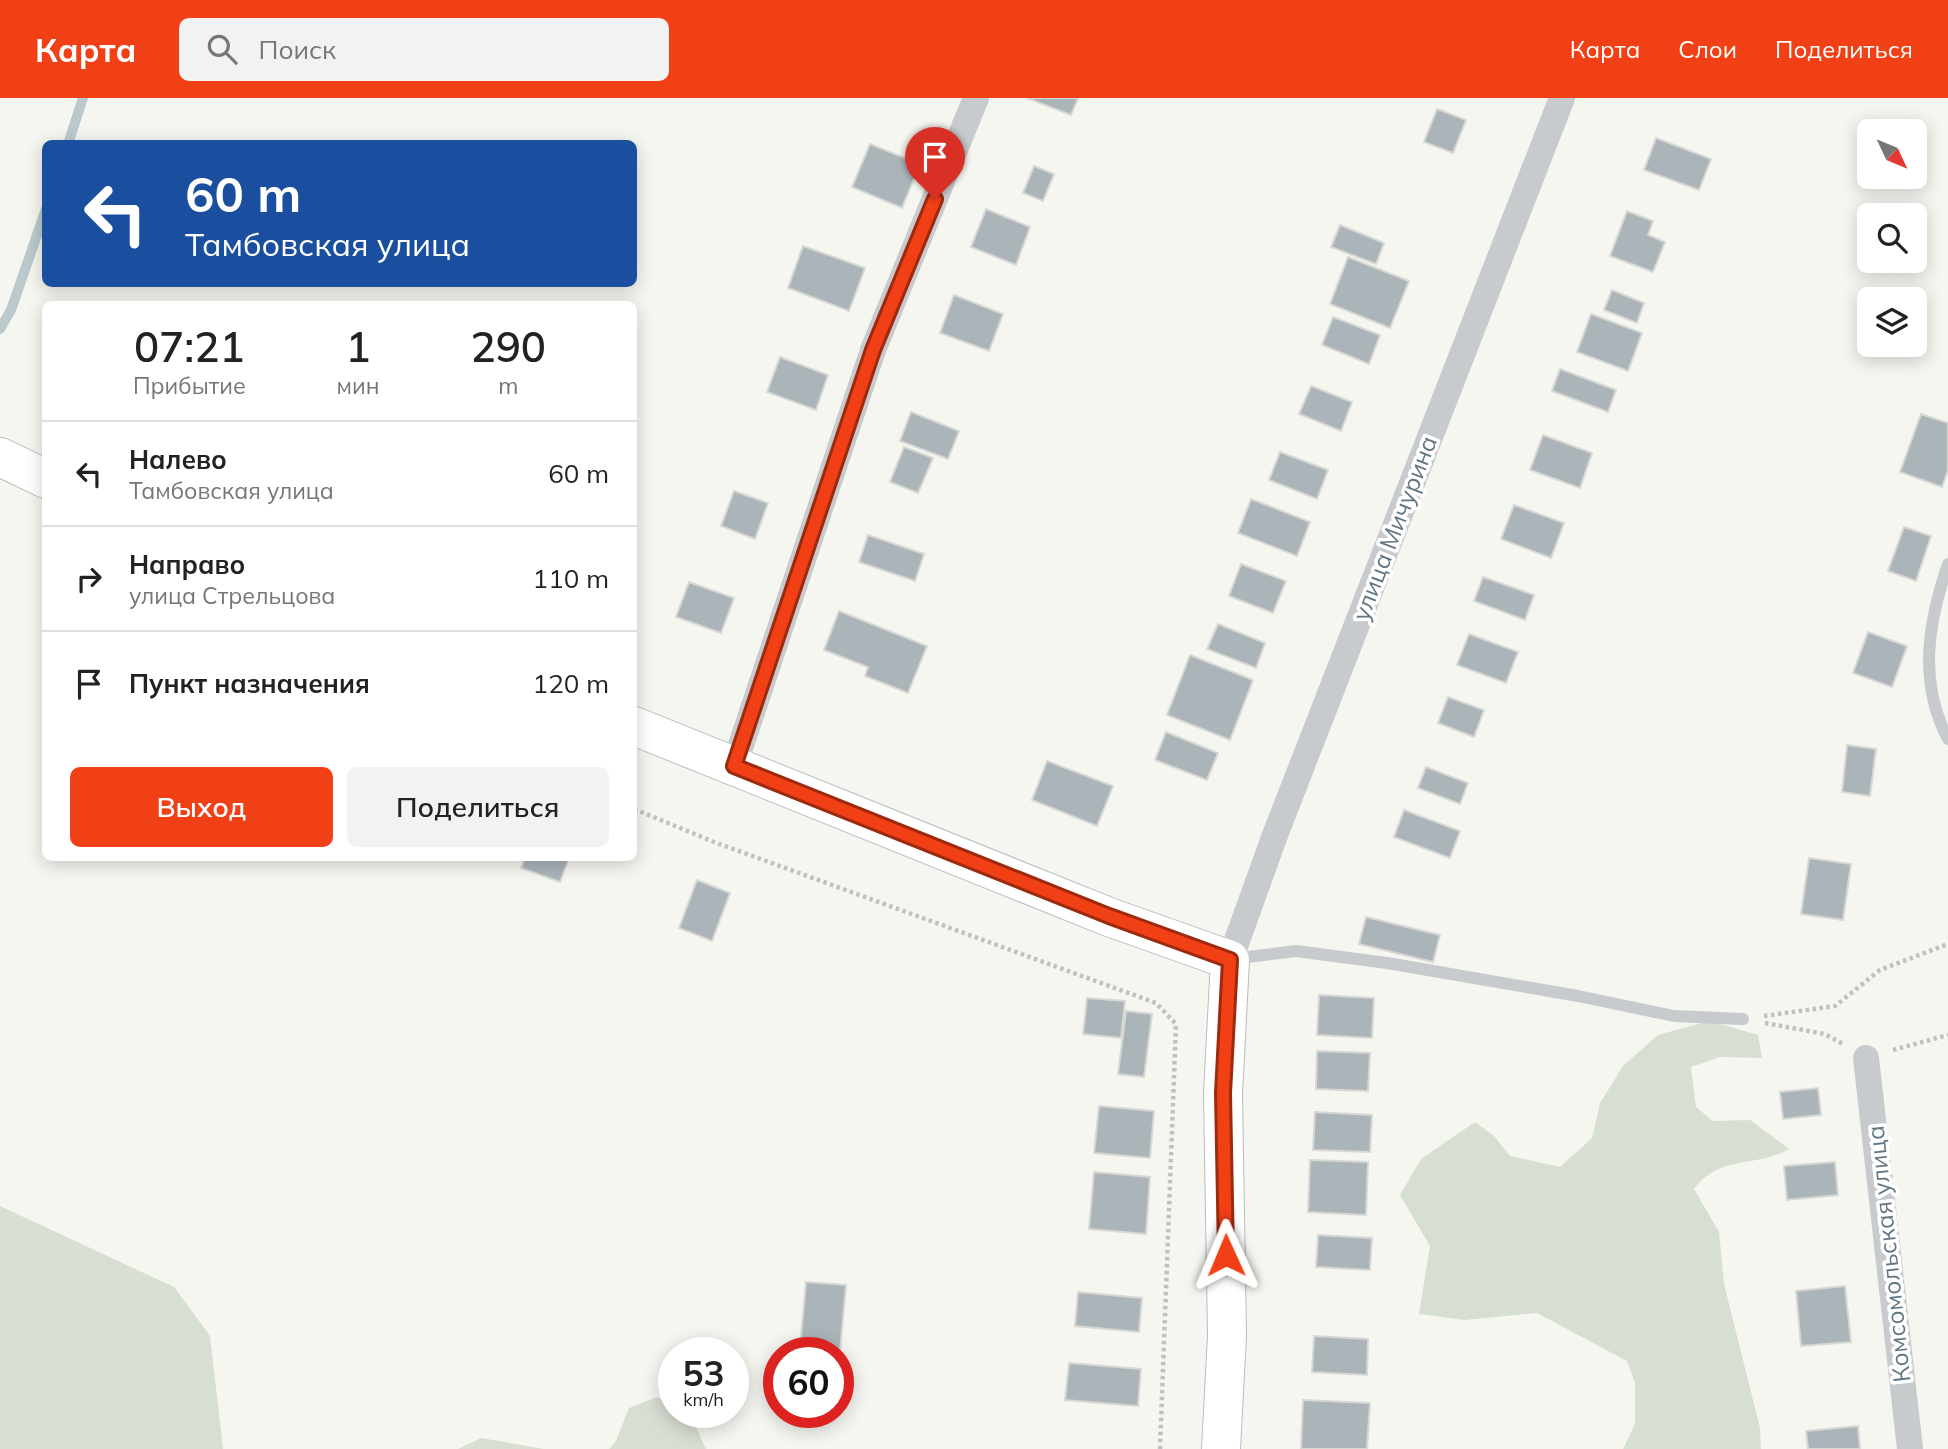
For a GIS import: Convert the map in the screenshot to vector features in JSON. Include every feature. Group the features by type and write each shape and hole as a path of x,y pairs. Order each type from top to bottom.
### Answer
{"main road":[{"path":"0,457 42,477"},
{"path":"637,727 1109,916 1230,960 1223,1093 1227,1336 1221,1449"}],"street":[{"path":"734,766 873,350 976,98"},
{"name":"улица Мичурина","path":"1230,960 1280,822 1562,98"},
{"name":"Комсомольская улица","path":"1866,1058 1910,1449"}],"lane":[{"path":"1948,564 1929,632 1929,691 1948,739"},
{"path":"1230,960 1296,951 1578,996 1674,1016 1744,1018"}],"path":[{"path":"637,810 714,842 1156,1003 1176,1024 1160,1449"},
{"path":"1744,1018 1835,1006 1880,970 1948,944"}],"shaded area":[{"path":"1709,1021 1758,1035 1762,1058 1720,1057 1691,1067 1696,1107 1713,1121 1750,1120 1789,1149 1777,1155 1715,1171 1694,1189 1719,1232 1724,1284 1760,1428 1761,1449 1623,1449 1635,1424 1635,1383 1627,1361 1537,1313 1465,1320 1419,1314 1430,1246 1400,1195 1421,1159 1475,1122 1494,1136 1510,1156 1560,1167 1592,1138 1600,1103 1623,1066 1658,1035"},
{"path":"0,1206 174,1287 210,1336 223,1449 0,1449"},
{"path":"658,1398 658,1428 696,1428 706,1449 609,1449 615,1443 629,1408"},
{"path":"481,1438 544,1449 458,1449"}],"building":[{"path":"1027,98 1078,98 1071,115"},
{"path":"1437,109 1466,120 1453,153 1424,142"},
{"path":"1656,138 1711,159 1699,190 1644,170"},
{"path":"870,144 920,164 902,208 852,187"},
{"path":"1034,166 1054,174 1043,201 1023,193"},
{"path":"986,209 1030,227 1016,265 971,247"},
{"path":"1627,211 1653,221 1648,235 1665,242 1653,272 1610,256"},
{"path":"1340,225 1384,243 1376,264 1331,247"},
{"path":"803,246 865,268 849,311 788,288"},
{"path":"1348,257 1409,281 1390,328 1330,304"},
{"path":"1612,290 1644,303 1637,323 1604,310"},
{"path":"954,295 1003,314 989,351 940,333"},
{"path":"1591,314 1642,333 1628,371 1577,352"},
{"path":"1333,317 1380,335 1369,364 1322,345"},
{"path":"780,357 828,375 816,410 767,392"},
{"path":"1560,369 1616,390 1608,412 1552,391"},
{"path":"1311,386 1352,402 1341,431 1299,414"},
{"path":"911,412 959,431 948,459 900,441"},
{"path":"1921,414 1948,423 1948,470 1942,487 1900,472"},
{"path":"1543,435 1592,453 1580,488 1530,470"},
{"path":"904,447 933,458 918,493 890,482"},
{"path":"1280,452 1328,470 1317,499 1269,480"},
{"path":"734,491 768,503 755,539 721,526"},
{"path":"1251,499 1310,522 1297,556 1238,533"},
{"path":"1514,505 1564,523 1551,558 1501,539"},
{"path":"1904,527 1931,536 1916,581 1888,571"},
{"path":"868,535 924,554 915,581 859,562"},
{"path":"1241,564 1286,581 1273,613 1229,596"},
{"path":"1483,577 1534,595 1525,620 1474,601"},
{"path":"689,582 734,598 721,633 676,617"},
{"path":"839,611 927,646 908,693 865,676 868,667 824,650"},
{"path":"1218,624 1265,643 1256,668 1207,649"},
{"path":"1868,632 1907,646 1892,687 1853,673"},
{"path":"1469,634 1518,652 1506,683 1457,665"},
{"path":"1190,655 1253,680 1230,740 1167,715"},
{"path":"1448,697 1484,710 1474,737 1438,723"},
{"path":"1166,732 1218,753 1207,780 1155,760"},
{"path":"1847,745 1876,749 1870,796 1842,792"},
{"path":"1047,761 1113,786 1097,826 1032,800"},
{"path":"1426,767 1468,783 1460,804 1418,788"},
{"path":"1404,810 1460,831 1450,858 1394,837"},
{"path":"1809,858 1851,864 1843,920 1801,914"},
{"path":"524,861 568,861 560,882 521,868"},
{"path":"697,880 730,893 712,941 679,928"},
{"path":"1366,917 1440,935 1433,962 1359,944"},
{"path":"1319,995 1374,998 1372,1038 1317,1035"},
{"path":"1087,998 1125,1001 1121,1038 1083,1034"},
{"path":"1126,1011 1152,1014 1144,1077 1118,1074"},
{"path":"1317,1051 1370,1053 1368,1091 1316,1089"},
{"path":"1818,1088 1821,1115 1783,1119 1780,1092"},
{"path":"1099,1106 1154,1111 1150,1158 1094,1153"},
{"path":"1315,1112 1372,1115 1370,1152 1313,1150"},
{"path":"1310,1160 1368,1162 1366,1215 1308,1212"},
{"path":"1835,1162 1838,1195 1787,1200 1784,1166"},
{"path":"1094,1172 1150,1177 1146,1234 1089,1229"},
{"path":"1318,1235 1372,1238 1370,1270 1316,1267"},
{"path":"806,1282 846,1285 841,1337 801,1337"},
{"path":"1845,1286 1851,1342 1801,1346 1796,1291"},
{"path":"1078,1292 1142,1298 1139,1332 1075,1326"},
{"path":"1314,1336 1368,1339 1367,1375 1312,1372"},
{"path":"1069,1363 1141,1369 1138,1406 1065,1400"},
{"path":"1303,1400 1370,1403 1367,1449 1301,1449"},
{"path":"1858,1426 1860,1449 1808,1449 1806,1431"}],"waterway":[{"path":"69,140 83,98"},
{"path":"0,329 11,310 42,221"}],"route":[{"path":"935,199 873,350 734,766 1109,916 1230,960 1223,1093 1226,1255"}]}
